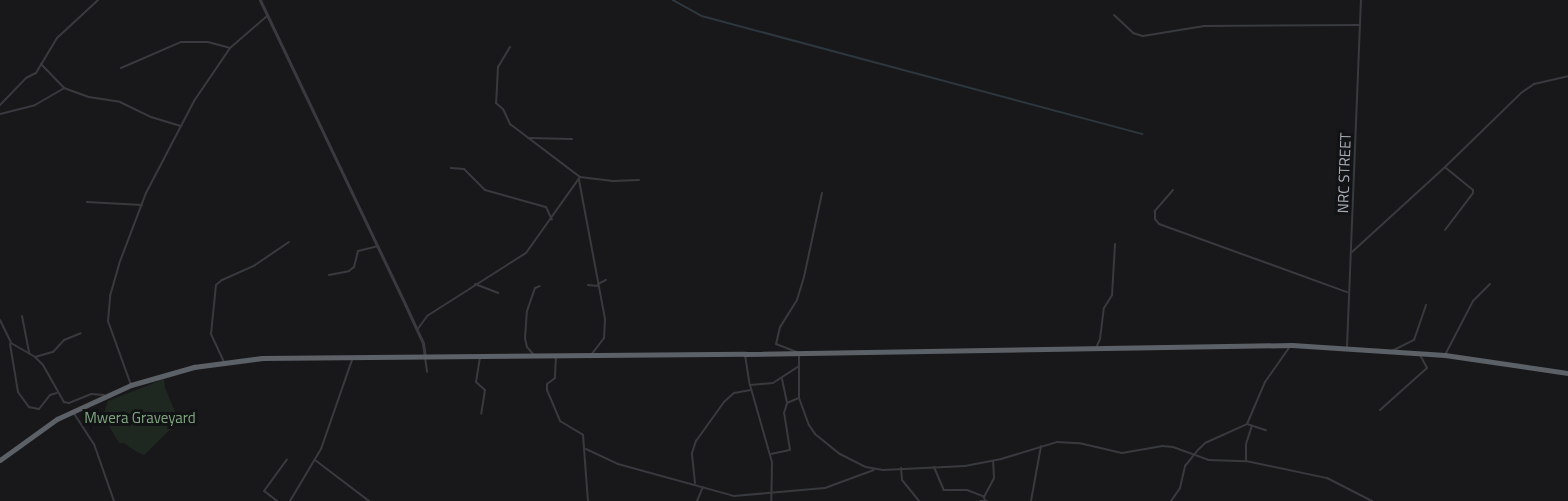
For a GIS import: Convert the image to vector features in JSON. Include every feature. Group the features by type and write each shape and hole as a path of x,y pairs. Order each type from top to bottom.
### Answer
{"highway":[{"path":"0,460 72,411 105,395 168,373 224,362 262,358 799,354 1292,345 1445,355 1568,372"}],"street":[{"path":"0,105 26,78 36,73 57,38 98,0"},
{"path":"260,0 417,330 427,372"},
{"name":"NRC STREET","path":"1347,347 1360,0"},
{"path":"1114,15 1133,33 1143,36 1204,26 1359,25"},
{"path":"131,385 111,330 108,304 112,282 142,205 194,101 230,48 267,16"},
{"path":"121,68 187,41 208,42 230,48"},
{"path":"510,46 498,67 496,103 510,124 579,178 613,181 639,180"},
{"path":"41,64 64,88 89,97 120,102 151,117 181,126"},
{"path":"1352,252 1527,88 1534,84 1568,76"},
{"path":"0,114 35,105 64,88"},
{"path":"528,138 572,139"},
{"path":"1445,167 1473,190 1445,230"},
{"path":"451,168 464,169 484,190 546,207 552,220"},
{"path":"417,330 427,316 526,253 552,220 579,178"},
{"path":"579,178 605,319 604,338 590,356"},
{"path":"1173,190 1155,211 1155,219 1159,224 1348,292"},
{"path":"822,193 804,277 796,300 780,327 776,344 799,354 799,398 815,434 840,454 875,470"},
{"path":"87,202 142,205"},
{"path":"224,362 211,334 217,283 255,265 289,242"},
{"path":"1096,348 1100,339 1104,308 1112,295 1115,244"},
{"path":"329,275 353,269 358,251 378,246"},
{"path":"588,285 598,285 606,280"},
{"path":"475,284 498,293"},
{"path":"1445,355 1473,301 1490,284"},
{"path":"535,357 527,347 525,338 527,311 535,288 540,286"},
{"path":"1392,351 1414,340 1426,305"},
{"path":"22,316 29,353"},
{"path":"0,320 9,341 18,392 29,407 39,409 50,395 57,393"},
{"path":"35,357 53,352 64,340 81,333"},
{"path":"9,341 35,357 43,366 57,393 67,404 91,394 105,395"},
{"path":"1171,501 1180,488 1183,470 1194,454 1205,443 1247,424 1265,382 1292,345"},
{"path":"1380,410 1426,368 1419,353"},
{"path":"745,354 751,390 774,468 771,501"},
{"path":"556,356 555,378 547,387 553,400 554,412 560,421 583,435 586,449 588,501"},
{"path":"290,501 327,436 353,357"},
{"path":"480,357 476,382 485,390 481,414"},
{"path":"750,385 773,383 798,367"},
{"path":"771,454 790,450 784,416 787,403 782,379"},
{"path":"695,483 692,453 696,441 731,395 751,390"},
{"path":"787,403 799,398"},
{"path":"72,411 94,444 114,501"},
{"path":"1247,424 1266,430"},
{"path":"1246,461 1246,444 1252,426"},
{"path":"586,449 618,464 695,483 734,496 837,485 875,470 965,466 993,461 1057,442 1079,443 1122,453 1162,446 1208,460 1246,461 1327,478 1372,501"},
{"path":"1031,501 1041,446"},
{"path":"276,501 264,491 287,459"},
{"path":"315,460 369,501"},
{"path":"934,467 944,490 967,489 984,500 994,478 993,461"},
{"path":"901,468 902,480 919,501"},
{"path":"697,501 703,487"}],"green space":[{"name":"Mwera Graveyard","path":"164,379 165,388 179,421 144,455 124,443 119,443 103,416 108,401"}],"waterway":[{"path":"673,0 702,16 1142,134"}]}
